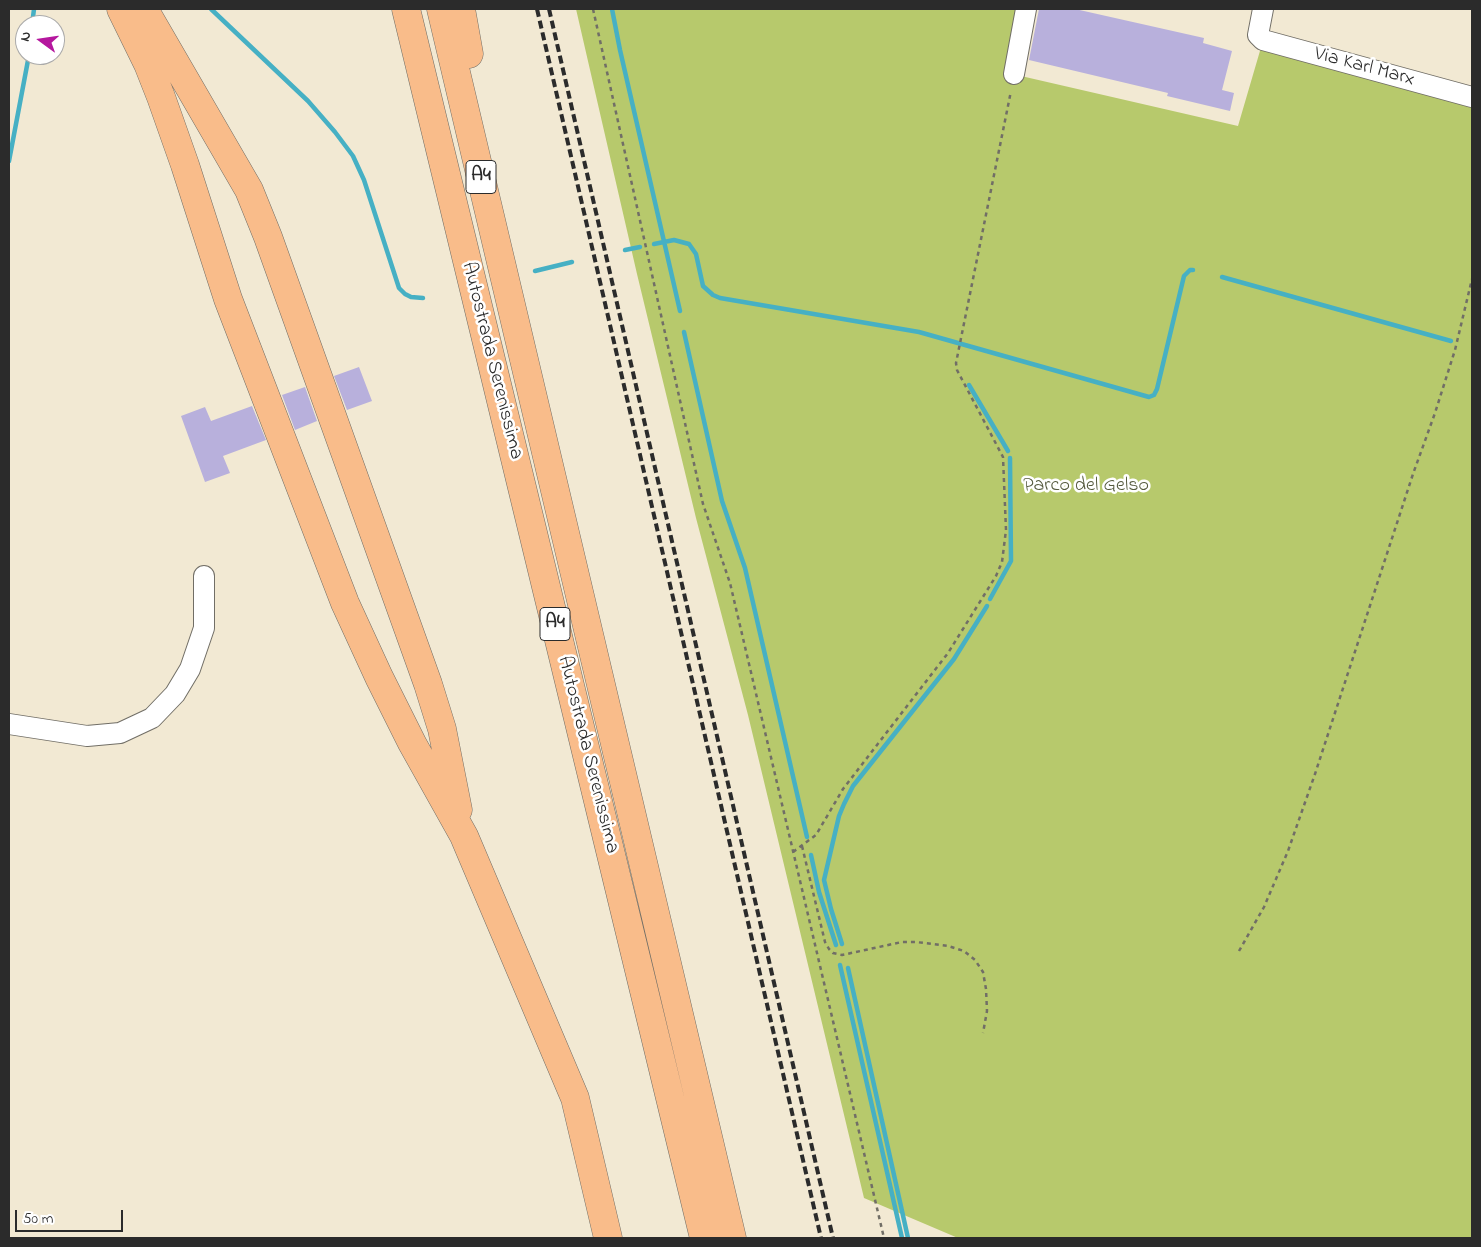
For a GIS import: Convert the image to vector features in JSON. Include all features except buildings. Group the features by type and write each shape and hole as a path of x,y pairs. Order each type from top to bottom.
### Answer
{"highway":[{"path":"121,9 148,64 161,97 228,299 345,603 412,744 464,836 575,1098 608,1238"},
{"path":"144,9 249,190 268,236 428,684 442,729 464,836"},
{"name":"Autostrada Serenissima","path":"406,9 704,1238"},
{"name":"Autostrada Serenissima","path":"441,9 732,1238"},
{"path":"461,9 521,346"},
{"path":"531,996 593,1238"}],"street":[{"path":"1014,74 1026,9"},
{"name":"Via Karl Marx","path":"1262,9 1258,34 1263,40 1472,97"},
{"path":"9,724 87,736 120,732 152,718 175,694 190,669 204,628 204,576"}],"path":[{"path":"593,9 703,504 730,583 884,1238"},
{"path":"793,852 816,835 849,782 948,653 996,576 1002,562 1006,530 1003,457 957,370 958,351 1014,74"},
{"path":"1239,951 1264,907 1288,851 1435,413 1455,350 1472,279"},
{"path":"802,846 825,942 829,949 833,953 842,955 902,942 916,942 948,946 964,951 975,960 983,972 987,1011 983,1033"}],"green space":[{"name":"Parco del Gelso","path":"576,9 1019,9 1008,73 1238,126 1262,44 1472,99 1472,1238 958,1238 864,1198 748,715 696,518"}],"waterway":[{"path":"33,15 34,9"},
{"path":"211,9 308,101 353,156 364,180 399,288 411,297 423,298"},
{"path":"612,9 680,311"},
{"path":"9,161 27,65"},
{"path":"654,244 674,240 689,244 696,254 703,286 713,295 720,298 919,332 1149,397 1154,395 1157,389 1184,276 1190,270 1193,270"},
{"path":"625,250 640,247"},
{"path":"535,271 572,262"},
{"path":"1222,277 1451,341"},
{"path":"684,332 722,501 745,568 807,837"},
{"path":"969,385 1008,451"},
{"path":"990,599 1011,561 1010,458"},
{"path":"842,944 824,880 839,816 844,804 853,786 954,659 987,606"},
{"path":"811,855 819,892 836,945"},
{"path":"840,965 902,1238"},
{"path":"848,968 908,1238"}],"railway":[{"path":"537,9 821,1238"},
{"path":"549,9 833,1238"}]}
